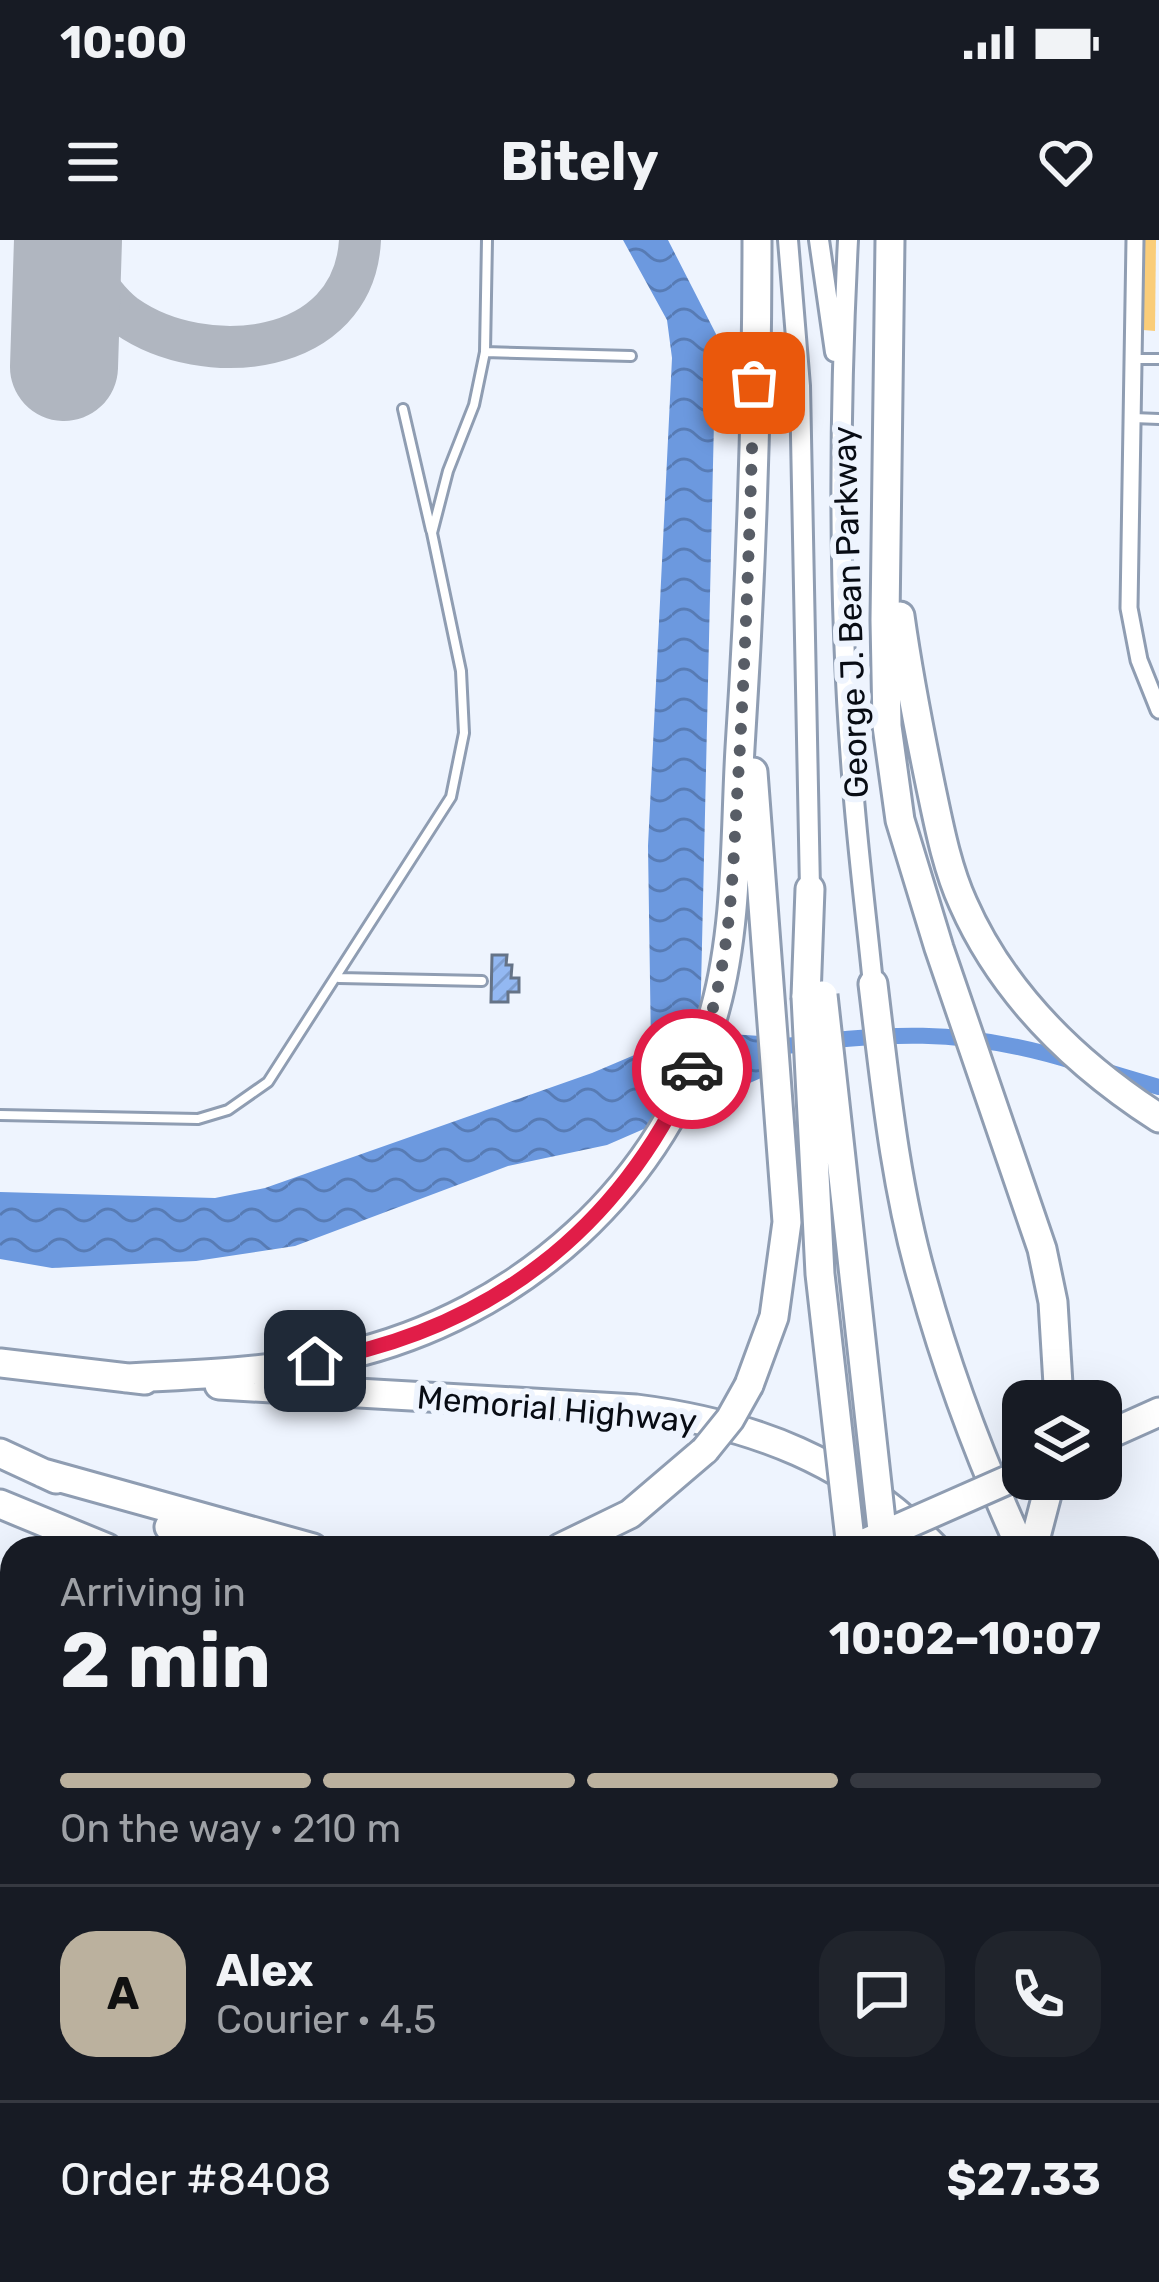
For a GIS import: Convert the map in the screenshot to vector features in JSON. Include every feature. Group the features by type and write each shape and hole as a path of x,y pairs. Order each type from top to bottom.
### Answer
{"highway":[{"path":"127,1378 290,1365 341,1356 392,1343 454,1318 536,1270 582,1231 622,1190 666,1123 716,1008 729,931 745,646 757,240"},
{"path":"890,240 887,726 900,820 1042,1249 1053,1302 1058,1380"},
{"path":"886,460 897,598 910,686 940,829 963,903 998,963 1050,1034 1159,1118"},
{"path":"585,1536 630,1514 705,1450 730,1419 774,1317 785,1256 787,1222 745,646"},
{"path":"810,890 820,1274 851,1536"},
{"path":"873,984 884,1074 922,1280 1016,1536"},
{"path":"814,996 882,1536"},
{"name":"Memorial Highway","path":"0,1363 127,1378 692,1416 739,1427 835,1468 895,1510 922,1536"},
{"path":"1122,1429 1159,1412"},
{"path":"0,1453 198,1536"},
{"path":"43,1473 271,1536"},
{"path":"880,1536 1002,1483"},
{"path":"1036,1536 1046,1500"},
{"path":"0,1504 78,1536"}],"street":[{"path":"819,240 843,446"},
{"name":"George J. Bean Parkway","path":"848,240 845,639 852,772 873,984"},
{"path":"1135,240 1130,620 1139,660 1159,710"},
{"name":"George J. Bean Parkway","path":"788,243 800,386 810,890"}],"lane":[{"path":"432,533 448,471 474,405 485,352 487,240"},
{"path":"485,352 631,356"},
{"path":"1132,358 1159,359"},
{"path":"0,1115 198,1119 228,1110 268,1082 451,797 464,733 461,671 403,409"},
{"path":"1132,418 1159,418"},
{"path":"338,978 482,981"}],"green space":[{"path":"1144,240 1156,240 1155,331 1143,330"}],"water":[{"path":"623,240 668,240 716,334 700,1032 775,1037 766,1076 607,1145 508,1166 295,1246 196,1261 52,1268 0,1259 0,1192 215,1198 265,1188 651,1048 648,846 672,358 667,320"}],"building":[{"path":"492,955 507,955 511,978 519,978 519,992 508,992 508,1002 491,1002"}],"waterway":[{"path":"766,1049 923,1036 997,1043 1078,1063"},
{"path":"1108,1072 1159,1087"}],"taxiway":[{"path":"73,240 95,281 126,316 158,333 195,344 233,347 270,343 304,330 332,309 351,279 360,240"}],"runway":[{"path":"64,367 68,240"}],"way so far":[{"path":"692,1069 716,1008 729,931 754,383"}],"route":[{"path":"315,1361 392,1343 454,1318 536,1270 622,1190 666,1123 692,1069"}]}
